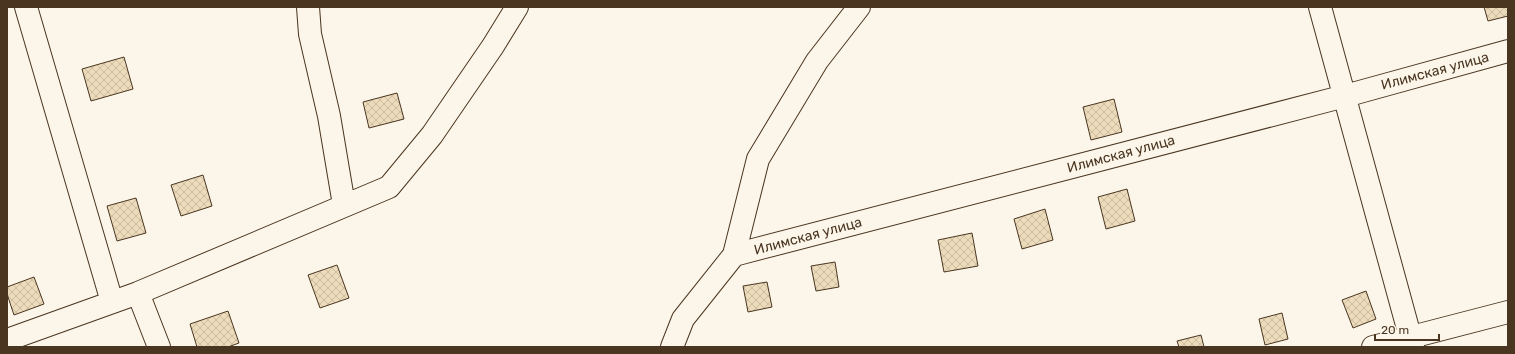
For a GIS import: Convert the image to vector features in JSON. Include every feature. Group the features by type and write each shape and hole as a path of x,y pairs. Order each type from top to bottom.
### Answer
{"street":[{"path":"26,7 112,302"},
{"path":"308,7 310,34 329,116 344,205"},
{"path":"7,340 138,293 389,187 432,134 493,46 517,7"},
{"path":"672,347 683,319 734,255 758,159 817,61 859,7"},
{"path":"1320,7 1411,342"},
{"name":"Илимская улица","path":"734,255 1345,96 1508,51"},
{"path":"138,293 159,347"},
{"path":"1374,347 1411,342 1508,312"}],"building":[{"path":"1484,7 1508,7 1508,16 1488,21"},
{"path":"124,57 133,89 91,101 82,69"},
{"path":"397,93 404,119 369,128 363,102"},
{"path":"1114,99 1122,132 1091,140 1083,107"},
{"path":"203,175 212,206 181,216 171,185"},
{"path":"1127,189 1135,221 1106,229 1098,197"},
{"path":"136,198 146,233 117,241 107,206"},
{"path":"1045,209 1053,240 1022,249 1014,219"},
{"path":"972,233 978,266 944,272 938,240"},
{"path":"835,262 839,287 816,291 811,266"},
{"path":"337,265 349,298 320,308 308,275"},
{"path":"34,277 44,304 14,315 7,294 7,287"},
{"path":"767,282 772,307 748,312 743,286"},
{"path":"1366,291 1376,319 1353,328 1342,300"},
{"path":"228,311 239,343 228,347 197,347 190,324"},
{"path":"1282,313 1288,339 1265,345 1259,319"},
{"path":"1201,335 1204,347 1179,347 1177,341"}]}
